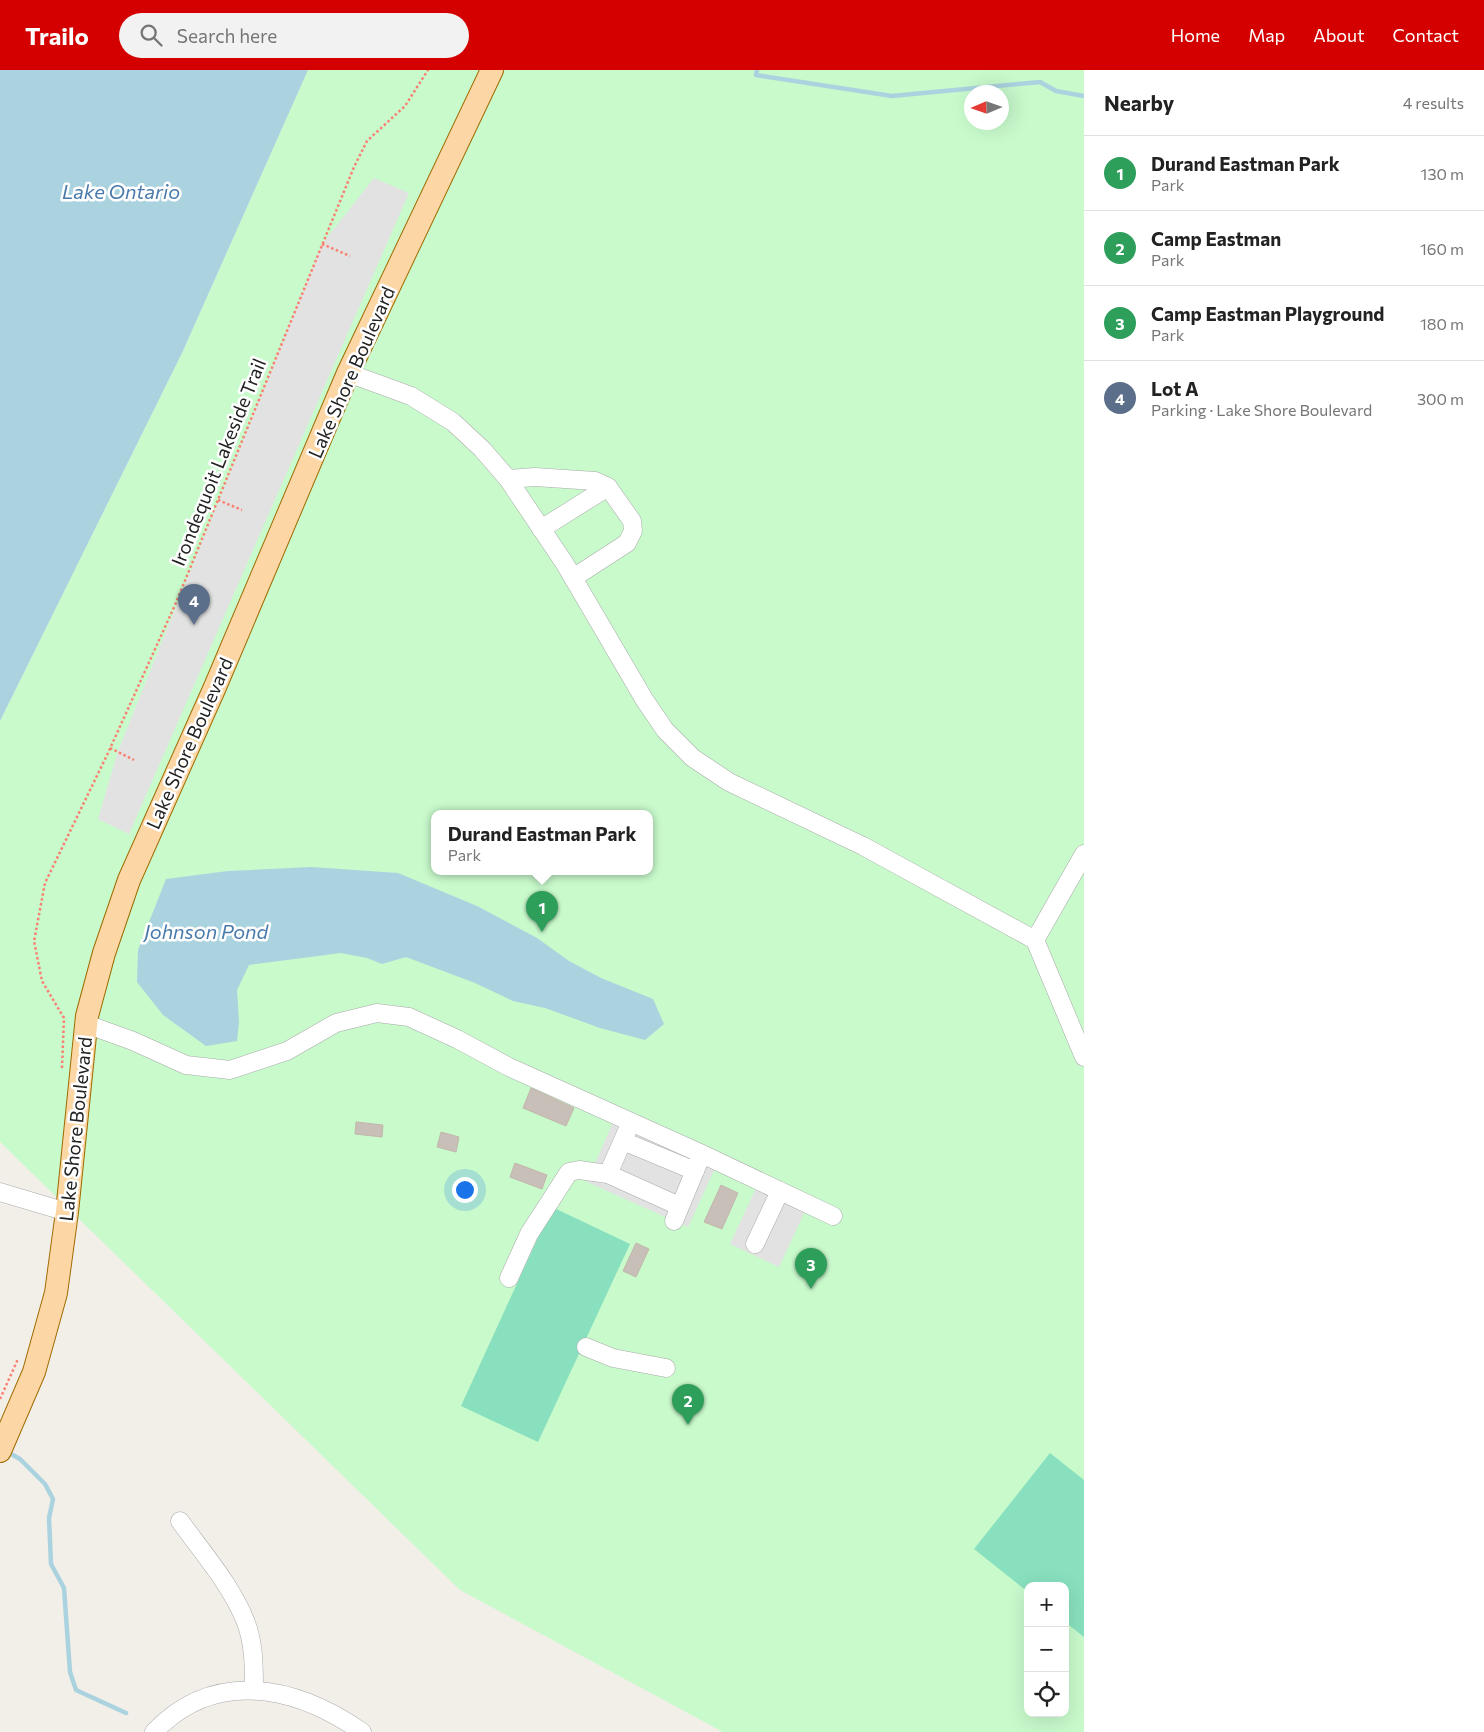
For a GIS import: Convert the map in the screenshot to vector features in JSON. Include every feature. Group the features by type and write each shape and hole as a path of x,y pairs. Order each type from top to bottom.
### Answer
{"main road":[{"name":"Lake Shore Boulevard","path":"0,1451 34,1372 56,1293 67,1212 86,1024 104,953 130,880 215,687 348,373 492,70"}],"street":[{"path":"348,373 411,396 453,422 482,448 508,479 542,529 649,707 665,730 694,758 729,782 862,846 1035,940 1084,1057"},
{"path":"508,479 535,477 595,481 608,487 632,521 633,531 627,543 573,578"},
{"path":"542,529 608,487"},
{"path":"1035,940 1084,854"},
{"path":"86,1024 186,1065 230,1070 287,1050 336,1023 377,1013 409,1017 457,1039 509,1068 702,1154 832,1216"},
{"path":"608,1174 631,1122"},
{"path":"623,1141 695,1171"},
{"path":"509,1278 529,1234 569,1172 579,1170 608,1174 676,1213 702,1154"},
{"path":"755,1244 780,1191"},
{"path":"0,1192 67,1212"},
{"path":"586,1347 613,1358 666,1368"},
{"path":"180,1521 218,1574 245,1621 251,1640 254,1688"},
{"path":"154,1732 166,1720 189,1704 209,1696 254,1688 292,1697 322,1708 362,1732"}],"path":[{"name":"Irondequoit Lakeside Trail","path":"64,1018 42,981 34,941 45,883 110,748 174,605 322,244 367,141 405,106 428,70"},
{"path":"322,244 350,256"},
{"path":"217,500 242,510"},
{"path":"110,748 134,760"}],"green space":[{"path":"308,70 1084,70 1084,1732 723,1732 460,1590 0,1142 0,721 182,353"},
{"path":"552,1207 630,1244 538,1442 461,1406"},
{"path":"1050,1453 1084,1480 1084,1637 1069,1625 1069,1582 1024,1582 1024,1589 974,1549"}],"shaded area":[{"path":"374,178 409,193 129,834 98,819 118,751 322,244"},
{"path":"614,1120 716,1166 688,1227 587,1182"},
{"path":"757,1186 806,1209 779,1267 730,1244"}],"water":[{"name":"Lake Ontario","path":"0,70 308,70 182,353 0,721"},
{"name":"Johnson Pond","path":"311,867 398,873 477,906 537,938 569,961 601,978 653,999 664,1024 645,1040 600,1028 545,1008 513,1001 475,983 406,957 382,964 367,958 341,953 249,965 237,990 239,1022 237,1041 206,1046 163,1015 137,982 138,950 166,879 228,871"}],"building":[{"path":"531,1088 574,1108 566,1126 523,1108"},
{"path":"356,1122 383,1125 382,1137 355,1134"},
{"path":"441,1132 459,1137 456,1152 437,1147"},
{"path":"515,1163 547,1175 542,1189 510,1177"},
{"path":"721,1185 738,1193 722,1229 704,1222"},
{"path":"636,1243 649,1249 636,1277 623,1271"}],"waterway":[{"path":"757,70 756,75 892,96 1040,82 1056,91 1084,96"},
{"path":"11,1454 20,1459 45,1484 53,1499 49,1518 51,1564 64,1588 70,1672 76,1690 126,1713"}],"place":[{"name":"Lot A","path":"194,625"},
{"name":"Durand Eastman Park","path":"542,932"},
{"name":"Camp Eastman Playground","path":"811,1289"},
{"name":"Camp Eastman","path":"688,1425"}]}
